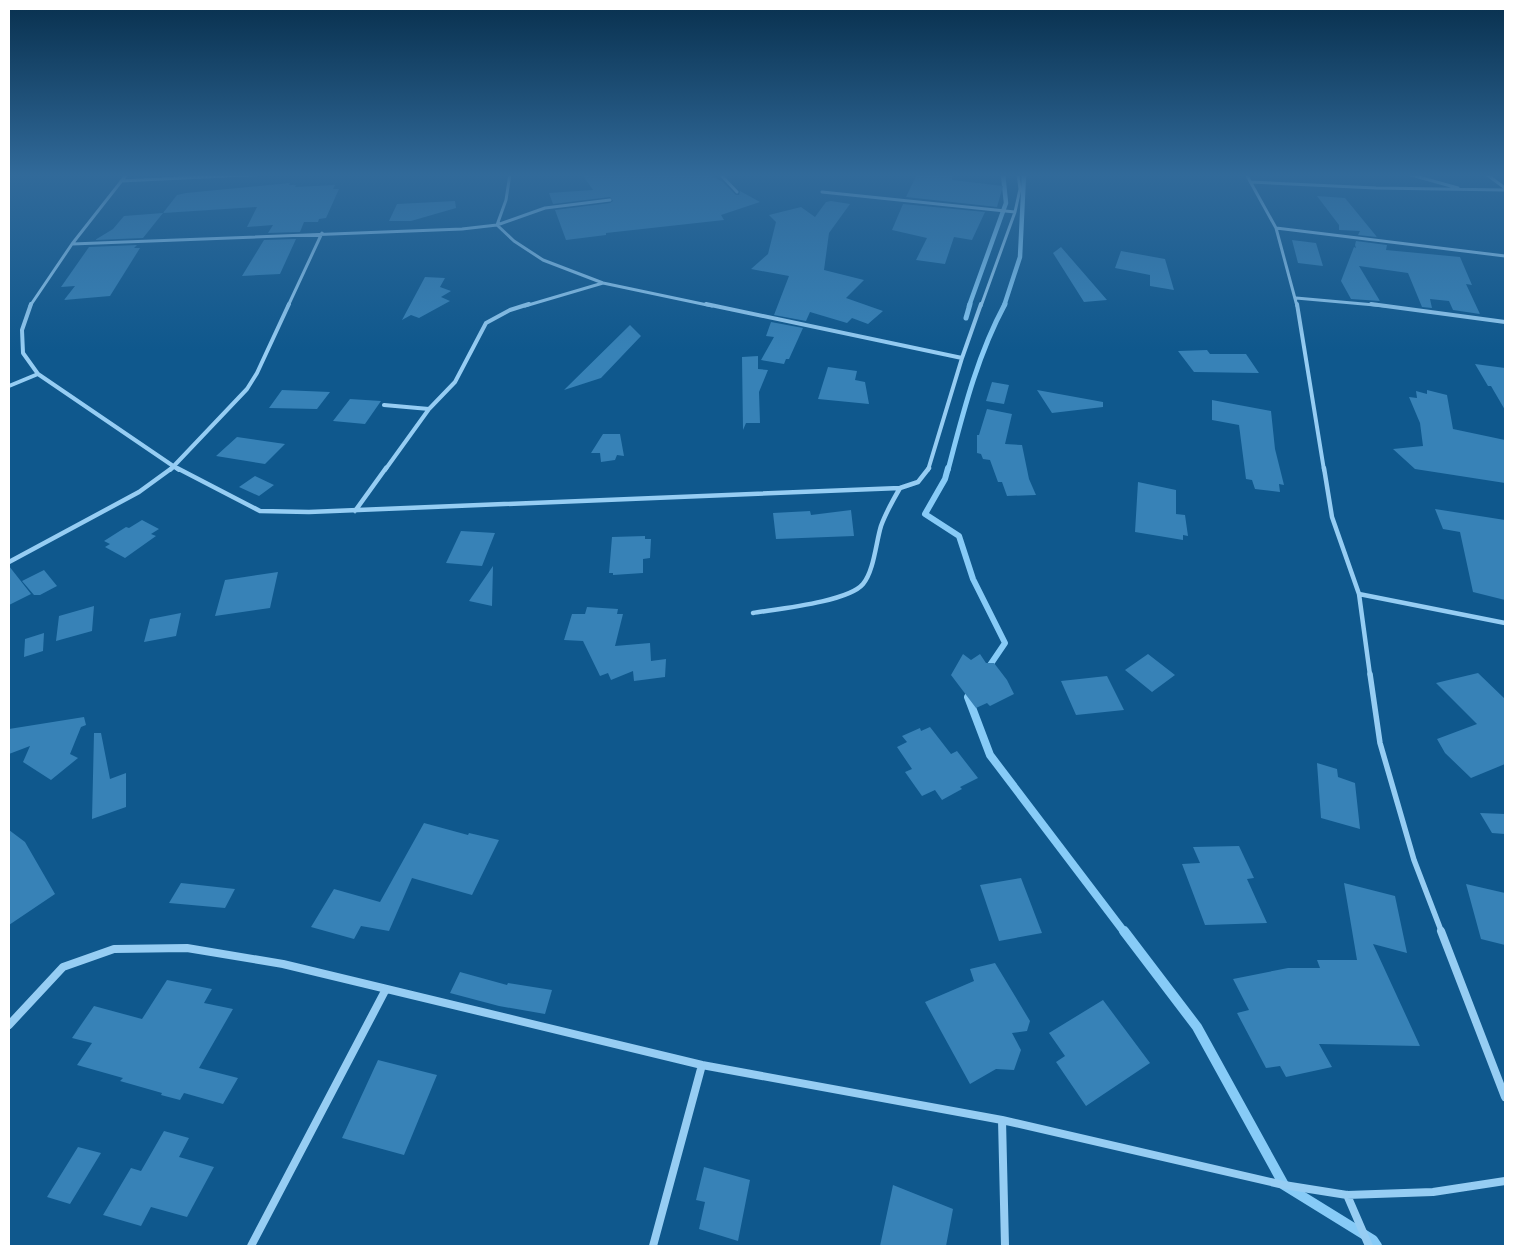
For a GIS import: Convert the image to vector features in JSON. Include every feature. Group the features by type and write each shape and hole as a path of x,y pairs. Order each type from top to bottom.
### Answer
{"street":[{"path":"81,233 32,304 22,330 23,353 38,374 174,467 260,511 355,511 900,488 914,485 923,480 930,467 962,358 1008,233"},
{"path":"9,562 139,492 174,467 247,389 257,373 322,233"},
{"path":"72,244 348,233"},
{"path":"505,233 514,241 544,260 603,283 962,358"},
{"path":"1277,233 1296,298 1332,517 1359,594 1380,743 1411,851 1505,1098"},
{"path":"1313,233 1505,256"},
{"path":"355,511 429,409 455,382 486,323 510,310 603,283"},
{"path":"1296,298 1389,306 1505,322"},
{"path":"9,386 38,374"},
{"path":"384,405 429,409"},
{"path":"753,613 851,594 857,590 864,582 884,519 900,488"},
{"path":"1359,594 1505,624"},
{"path":"9,1025 63,967 114,949 188,948 283,964 702,1065 1002,1120 1284,1185 1347,1195 1433,1192 1505,1181"},
{"path":"251,1246 386,989"},
{"path":"653,1246 702,1065"},
{"path":"1002,1120 1005,1246"},
{"path":"1347,1195 1369,1246"}],"building":[{"path":"107,233 147,233 143,238 95,240"},
{"path":"563,233 610,233 606,233 606,235 566,240"},
{"path":"773,233 829,233 824,270 864,280 846,298 883,311 868,324 852,318 847,323 810,312 806,321 774,315 789,276 751,269 768,254"},
{"path":"903,233 975,233 972,240 954,237 945,264 916,260 927,238"},
{"path":"1359,233 1373,233 1377,237 1358,235"},
{"path":"296,239 280,274 242,276 264,240"},
{"path":"1292,240 1316,243 1323,266 1298,263"},
{"path":"1356,241 1387,245 1386,250 1460,257 1472,285 1466,284 1480,314 1453,310 1449,301 1430,299 1432,308 1422,307 1408,273 1359,266 1380,301 1351,299 1341,281 1354,247 1356,248"},
{"path":"137,245 134,248 140,248 110,296 64,300 75,286 61,287 89,247"},
{"path":"1061,247 1107,300 1084,302 1053,253"},
{"path":"1121,251 1165,259 1174,290 1150,286 1150,275 1115,268"},
{"path":"425,277 445,278 440,287 451,291 441,297 450,301 419,318 411,315 402,320"},
{"path":"771,322 803,328 789,359 786,359 784,364 761,360 774,337 766,336"},
{"path":"630,325 641,336 601,378 564,390"},
{"path":"1207,350 1210,354 1246,354 1259,373 1194,372 1178,351"},
{"path":"758,356 758,369 768,370 759,392 760,423 746,423 743,430 742,357"},
{"path":"1475,364 1505,368 1505,410 1491,386 1488,386"},
{"path":"828,367 857,371 855,380 865,382 869,404 818,399"},
{"path":"992,382 1009,385 1004,404 986,401"},
{"path":"282,390 330,392 317,409 269,408"},
{"path":"1037,390 1103,402 1103,407 1052,413"},
{"path":"1427,390 1447,395 1453,429 1505,440 1505,483 1415,469 1393,449 1423,446 1420,423 1409,397 1417,398 1416,391 1427,394"},
{"path":"350,399 381,401 365,424 333,421"},
{"path":"1212,400 1271,411 1275,449 1284,485 1279,484 1280,492 1255,489 1252,480 1246,479 1239,425 1212,420"},
{"path":"987,409 1012,414 1005,444 1022,445 1029,479 1036,495 1007,496 1002,482 998,482 990,460 983,459 981,454 977,453 977,435 979,435"},
{"path":"603,434 620,434 624,456 617,455 615,460 601,462 600,453 591,453"},
{"path":"237,437 285,444 265,464 216,456"},
{"path":"255,476 274,485 259,496 239,487"},
{"path":"1138,482 1176,490 1176,514 1185,515 1188,536 1183,535 1183,540 1135,532"},
{"path":"1435,509 1505,520 1505,600 1473,592 1460,532 1443,529"},
{"path":"851,510 854,536 776,539 773,513 810,511 811,515"},
{"path":"142,520 159,529 151,534 156,536 125,558 105,547 110,544 104,541 126,527 129,528"},
{"path":"461,531 495,533 482,566 446,563"},
{"path":"645,536 645,539 651,539 650,558 643,559 643,573 613,575 613,573 609,573 612,537"},
{"path":"9,566 31,594 9,605"},
{"path":"493,566 492,606 469,601"},
{"path":"44,570 57,586 40,595 34,595 22,581"},
{"path":"278,572 270,608 215,616 225,580"},
{"path":"94,606 92,631 56,641 59,616"},
{"path":"587,607 618,609 617,614 623,614 615,646 650,643 651,661 666,659 665,677 634,681 633,671 611,680 608,673 600,676 583,641 564,640 572,614 585,614"},
{"path":"181,613 176,636 144,642 150,619"},
{"path":"44,633 43,651 24,657 25,639"},
{"path":"963,654 971,660 980,654 986,663 994,663 1007,680 1014,694 990,706 987,703 976,708 951,675"},
{"path":"1148,654 1175,675 1152,692 1125,670"},
{"path":"1478,673 1505,699 1505,764 1471,778 1445,753 1437,739 1477,724 1436,683"},
{"path":"1107,676 1124,710 1076,715 1061,681"},
{"path":"84,717 86,725 81,727 70,754 78,758 51,780 23,762 30,746 9,754 9,729"},
{"path":"930,727 951,754 957,751 978,778 960,787 962,789 942,800 935,790 922,796 905,772 912,769 897,747 907,742 902,736 920,728 921,731"},
{"path":"94,733 101,733 110,779 126,773 126,807 92,819"},
{"path":"1317,763 1337,769 1338,777 1355,783 1360,829 1321,818"},
{"path":"1480,813 1505,814 1505,834 1492,833"},
{"path":"424,823 468,835 469,833 499,840 472,895 412,878 389,931 361,926 354,939 311,927 334,889 380,902"},
{"path":"9,830 25,842 55,894 9,925"},
{"path":"1239,846 1254,878 1247,879 1267,923 1205,925 1182,864 1200,863 1193,847"},
{"path":"1021,878 1042,933 999,941 980,885"},
{"path":"181,883 235,889 225,908 169,903"},
{"path":"1344,883 1395,896 1407,953 1373,944 1420,1046 1319,1044 1332,1067 1286,1077 1280,1066 1266,1068 1237,1013 1249,1010 1233,979 1288,968 1320,968 1317,960 1357,960"},
{"path":"1466,884 1505,893 1505,945 1481,939"},
{"path":"995,963 1030,1021 1027,1031 1012,1033 1021,1050 1014,1070 996,1069 970,1084 925,1002 974,981 970,969"},
{"path":"460,972 507,985 508,983 552,990 545,1014 499,1006 450,993"},
{"path":"167,980 212,989 204,1003 233,1009 199,1068 238,1078 223,1104 184,1093 180,1100 161,1095 162,1093 120,1081 123,1078 77,1065 92,1043 72,1038 94,1006 142,1019"},
{"path":"1103,1000 1150,1063 1086,1106 1056,1062 1065,1056 1049,1033"},
{"path":"378,1060 437,1075 404,1155 342,1138"},
{"path":"164,1131 189,1138 179,1157 214,1167 187,1217 151,1207 141,1226 103,1215 131,1168 141,1171"},
{"path":"78,1147 101,1153 70,1204 47,1197"},
{"path":"704,1167 750,1180 738,1241 699,1229 705,1202 696,1200"},
{"path":"893,1185 953,1209 946,1246 880,1246"}],"waterway":[{"path":"969,306 995,233"},
{"path":"1004,306 1020,257 1021,233"},
{"path":"966,318 970,304"},
{"path":"948,470 965,406 979,364 1004,306"},
{"path":"948,468 945,479 925,514 959,536 973,579 1005,643 986,671"},
{"path":"972,692 968,697 990,755 1125,933"},
{"path":"1124,931 1197,1027 1284,1185 1373,1240 1377,1246"}]}
